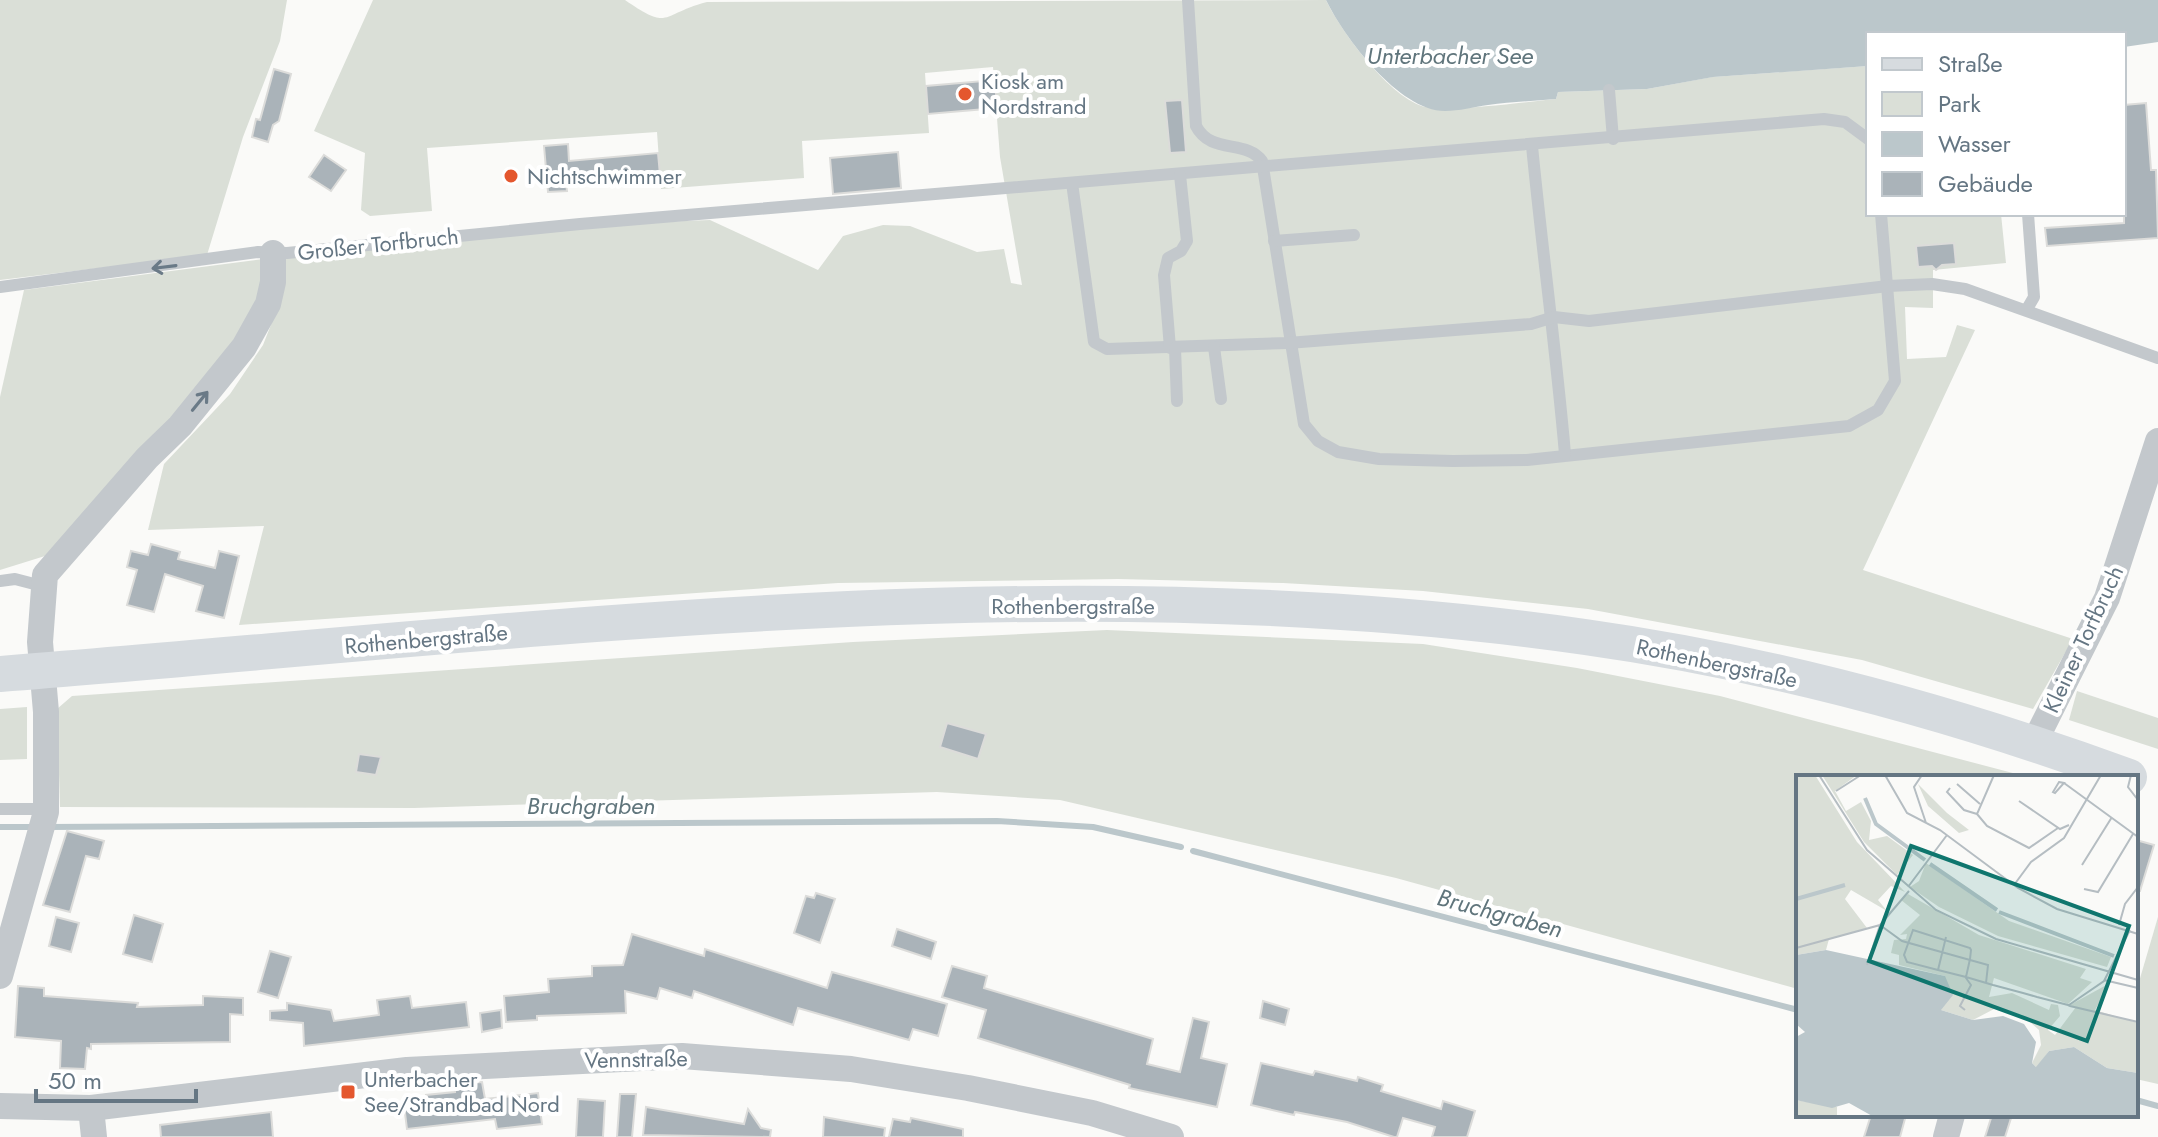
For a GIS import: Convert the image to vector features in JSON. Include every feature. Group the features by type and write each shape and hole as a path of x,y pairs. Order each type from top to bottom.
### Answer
{"main road":[{"name":"Rothenbergstraße","path":"0,674 834,610 1117,604 1280,609 1505,627 1586,637 1736,663 1885,700 2122,775"},
{"path":"2138,781 2158,788"}],"street":[{"name":"Großer Torfbruch","path":"42,586 51,564 180,426 244,347 268,304 273,282 273,253"},
{"name":"Kleiner Torfbruch","path":"2053,755 2158,441"},
{"path":"0,976 46,809 42,586"},
{"name":"Vennstraße","path":"0,1106 91,1108 407,1070 682,1056 851,1069 1047,1103 1092,1113 1132,1132 1171,1137"},
{"path":"91,1108 94,1137"},
{"path":"1946,1137 1951,1117"}],"lane":[{"path":"1188,0 1196,126 1209,142 1257,154 1263,169 1288,343 1304,424 1318,441 1338,452 1379,459 1527,460 1829,431 1866,419 1878,410 1895,381 1881,216"},
{"path":"1609,90 1613,139"},
{"name":"Großer Torfbruch","path":"273,253 1824,119 1845,122 1866,138"},
{"path":"1532,146 1546,293 1554,317 1565,454"},
{"path":"1177,401 1164,275 1168,258 1181,251 1187,241 1180,175"},
{"path":"1072,183 1094,342 1107,349 1288,343 1531,324 1554,317 1589,321 1888,286 1932,284 1965,289 2027,309 2158,358"},
{"path":"2027,309 2034,297 2028,216"},
{"path":"1274,241 1354,235"},
{"path":"0,287 241,254 273,253"},
{"path":"1214,347 1221,399"},
{"path":"0,581 15,579 42,586"},
{"path":"0,809 46,809"}],"green space":[{"path":"0,0 287,0 280,41 243,137 207,255 0,280"},
{"path":"373,0 625,0 651,16 666,18 707,2 1326,0 1355,45 1383,78 1412,102 1438,108 1556,99 1558,92 1647,89 1712,77 1866,66 1866,216 2001,216 2006,263 1933,270 1933,308 1905,307 1907,359 1946,357 1957,325 1975,330 1863,570 2073,639 2033,709 1862,660 1588,609 1423,591 1283,583 1118,579 838,583 239,625 264,526 148,530 164,464 230,394 263,345 280,302 285,258 582,225 710,220 818,270 843,236 883,225 910,226 977,252 1004,249 1011,283 1022,285 1000,157 993,67 925,73 929,133 802,141 804,178 661,189 657,132 427,148 432,211 370,216 361,210 365,153 314,131"},
{"path":"263,259 263,300 237,346 45,556 0,570 0,397 24,290"},
{"path":"1107,630 1423,644 1577,668 1720,696 2020,775 1796,775 1796,988 1396,878 1060,800 937,792 414,808 60,807 57,709 72,696 853,642"},
{"path":"2077,691 2158,718 2158,749 2069,720"},
{"path":"27,707 27,759 0,760 0,709"},
{"path":"2158,917 2158,1084 2138,1079 2138,985"}],"water":[{"name":"Unterbacher See","path":"1326,0 2158,0 2158,42 2126,47 2126,32 1866,32 1866,66 1713,77 1647,89 1558,92 1556,99 1445,111 1427,108 1392,86 1359,51"}],"building":[{"path":"274,69 291,74 279,121 273,125 268,142 252,137"},
{"path":"995,80 997,108 928,114 926,86"},
{"path":"1182,100 1186,152 1170,153 1165,101"},
{"path":"2146,103 2151,170 2156,170 2158,238 2047,246 2045,228 2124,223 2126,105"},
{"path":"568,144 569,161 658,153 660,175 566,183 567,191 548,192 544,146"},
{"path":"898,152 901,188 833,194 830,158"},
{"path":"324,155 346,170 331,191 309,177"},
{"path":"1954,243 1956,264 1942,265 1936,270 1932,266 1918,267 1916,246"},
{"path":"151,544 180,552 178,559 215,568 219,551 239,556 224,618 196,611 203,586 165,574 154,612 127,605 137,570 127,567 131,551 148,555"},
{"path":"947,723 986,734 978,759 940,747"},
{"path":"359,754 381,757 376,775 356,772"},
{"path":"67,831 104,841 99,859 86,856 70,912 43,905"},
{"path":"2138,841 2154,845 2138,891"},
{"path":"816,893 835,899 820,943 794,933 806,896 814,898"},
{"path":"134,915 163,924 152,962 123,954"},
{"path":"56,917 79,923 71,952 49,946"},
{"path":"897,929 936,942 931,959 892,946"},
{"path":"632,934 704,956 705,949 827,988 832,972 947,1004 938,1036 913,1029 909,1040 798,1008 793,1025 694,991 692,998 660,988 657,999 625,991 626,1013 537,1016 537,1020 506,1022 504,996 549,992 548,979 592,976 592,966 623,965"},
{"path":"270,951 291,957 278,998 258,992"},
{"path":"952,966 987,976 984,988 1153,1039 1147,1064 1180,1072 1193,1018 1209,1022 1201,1058 1227,1064 1217,1107 1129,1088 1130,1085 978,1038 986,1010 942,997"},
{"path":"18,986 44,988 44,996 138,1003 137,1007 203,1005 203,996 243,998 243,1015 230,1014 230,1042 91,1044 91,1049 87,1048 85,1069 60,1068 61,1041 15,1037"},
{"path":"410,996 412,1008 466,1002 469,1027 304,1046 303,1023 270,1020 270,1011 287,1010 287,1003 331,1010 334,1021 379,1015 377,1000"},
{"path":"1263,1001 1289,1009 1285,1025 1260,1018"},
{"path":"501,1010 502,1028 482,1032 480,1013"},
{"path":"1261,1063 1313,1075 1315,1071 1357,1081 1358,1077 1383,1085 1381,1091 1441,1109 1443,1101 1475,1111 1467,1137 1432,1137 1435,1127 1403,1118 1397,1137 1394,1137 1347,1122 1295,1112 1294,1115 1251,1105"},
{"path":"482,1082 485,1099 538,1093 542,1124 497,1129 495,1119 407,1129 404,1105 427,1102 426,1095 455,1092 454,1084"},
{"path":"620,1094 636,1094 632,1137 617,1137"},
{"path":"578,1099 605,1101 603,1137 576,1137"},
{"path":"646,1107 744,1124 748,1109 761,1128 771,1130 770,1137 643,1135"},
{"path":"271,1112 273,1137 161,1137 160,1125"},
{"path":"824,1117 885,1128 884,1137 823,1137"},
{"path":"1870,1117 1905,1117 1900,1137 1864,1137"},
{"path":"1991,1117 2011,1117 2005,1137 1985,1137"},
{"path":"911,1118 963,1129 963,1137 889,1137 893,1119 910,1122"}],"waterway":[{"name":"Bruchgraben","path":"48,827 997,821 1093,827 1181,847"},
{"name":"Bruchgraben","path":"0,827 36,827"},
{"name":"Bruchgraben","path":"1193,851 1796,1009"},
{"name":"Bruchgraben","path":"2138,1101 2158,1106"}],"place":[{"name":"Kiosk am Nordstrand","path":"965,94"},
{"name":"Nichtschwimmer","path":"511,176"},
{"name":"Unterbacher See/Strandbad Nord","path":"348,1092"}]}
